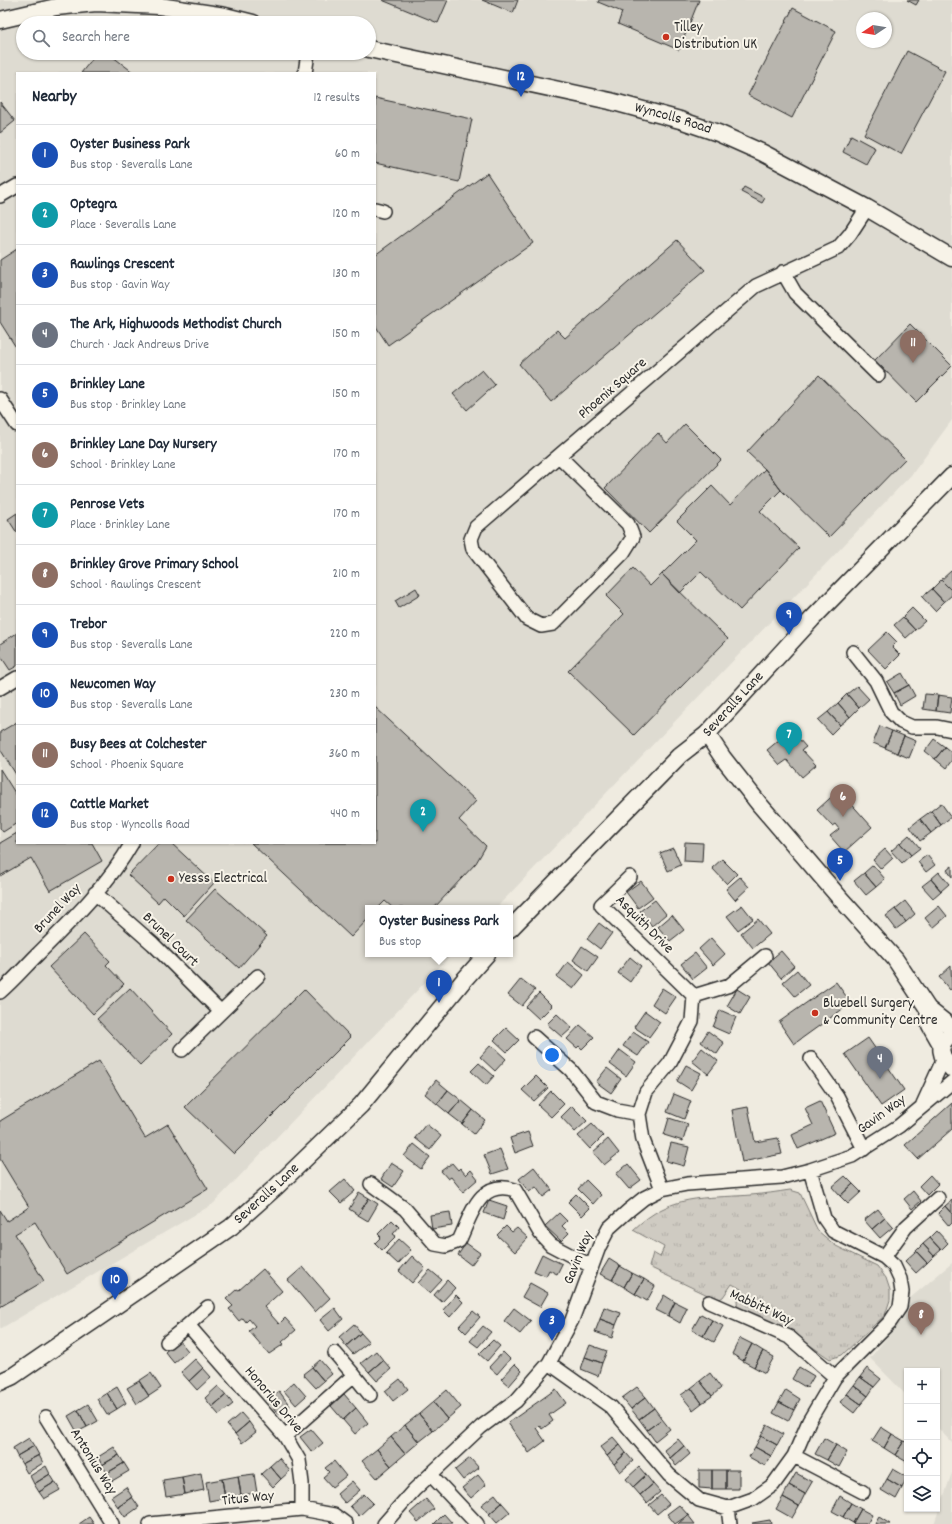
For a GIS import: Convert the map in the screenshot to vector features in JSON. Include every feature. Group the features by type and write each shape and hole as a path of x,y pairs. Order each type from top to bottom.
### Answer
{"street":[{"path":"17,16 56,7 96,3 159,6 225,16"},
{"path":"0,20 16,16"},
{"name":"Wyncolls Road","path":"376,51 610,101 680,120 718,133 763,153 867,208 952,258"},
{"path":"305,72 307,60"},
{"path":"0,196 16,187"},
{"name":"Phoenix Square","path":"559,456 628,524 632,537 623,552 554,624 541,626 527,619 473,549 471,539 476,527 756,286 783,272 838,248 850,234 867,208"},
{"path":"783,272 795,293 878,375"},
{"path":"0,398 16,423"},
{"name":"Severalls Lane","path":"513,926 680,755 707,734 812,619 952,476"},
{"path":"853,652 876,681 891,712 901,722 912,727 937,727 952,730"},
{"path":"0,688 16,679"},
{"path":"707,734 760,805 839,897 895,959 928,1009 952,1028"},
{"name":"Brunel Way","path":"0,992 58,934 95,893 120,863 131,844"},
{"name":"Asquith Drive","path":"630,877 601,905 694,996"},
{"name":"Brunel Court","path":"95,893 153,944 221,1012"},
{"path":"662,1189 643,1140 638,1114 646,1092 670,1063 692,1021 694,996 730,985 765,956"},
{"name":"Severalls Lane","path":"0,1382 13,1376 160,1277 231,1227 253,1208 306,1160 361,1104 463,980 484,957"},
{"path":"182,1050 258,976"},
{"path":"923,1104 947,1052 930,1025 928,1009"},
{"path":"534,1037 571,1070 596,1102 617,1110 638,1114"},
{"path":"811,1059 836,1096 864,1149"},
{"path":"923,1104 934,1099 952,1082"},
{"name":"Gavin Way","path":"384,1524 414,1490 481,1427 516,1401 549,1363 572,1320 591,1266 610,1228 644,1198 662,1189 687,1184 782,1177 810,1170 852,1156 899,1126 923,1104"},
{"path":"549,1363 611,1407 669,1475 685,1490 699,1500 728,1508 754,1499 773,1485 794,1456 809,1421 835,1377 890,1322 900,1307 902,1292 900,1279 894,1266 884,1257 854,1243 833,1230 824,1218 810,1170"},
{"path":"371,1184 405,1209 435,1244 446,1246 459,1242 480,1196 492,1188 505,1186 515,1190 540,1233 551,1245 591,1266"},
{"path":"884,1257 906,1227 938,1198"},
{"name":"Mabbitt Way","path":"709,1302 789,1337 835,1377"},
{"path":"166,1342 208,1308"},
{"name":"Honorius Drive","path":"188,1325 286,1436 299,1460 302,1483 302,1509"},
{"path":"335,1353 370,1395"},
{"path":"286,1436 354,1375"},
{"name":"Antonius Way","path":"46,1417 112,1524"},
{"path":"794,1456 863,1492"},
{"path":"431,1475 477,1524"},
{"path":"728,1508 730,1524"},
{"name":"Titus Way","path":"150,1524 211,1521 302,1509 334,1515 346,1524"}],"shaded area":[{"path":"0,0 952,0 952,420 913,473 499,905 365,905 365,957 449,957 213,1204 0,1329"},
{"path":"952,1263 952,1443 940,1430 940,1368 904,1368 904,1393 870,1358 908,1312 909,1299"},
{"path":"952,1473 952,1524 934,1524 938,1512 940,1512 940,1507"}],"green space":[{"path":"790,1190 800,1193 818,1231 836,1246 877,1266 886,1278 890,1290 890,1300 885,1315 842,1355 830,1359 785,1328 738,1310 737,1301 741,1289 732,1284 723,1297 718,1300 649,1267 653,1253 660,1257 664,1247 633,1230 661,1209 688,1200 756,1195"}],"building":[{"path":"382,0 448,0 438,23"},
{"path":"482,0 518,0 513,13"},
{"name":"Tilley Distribution UK","path":"599,0 699,0 679,50 618,24 622,12 598,2"},
{"path":"907,0 919,0 916,5"},
{"path":"793,8 836,31 792,118 748,95"},
{"path":"907,51 945,71 901,154 864,134"},
{"path":"91,60 117,60 133,72 82,72"},
{"path":"376,98 472,119 459,182 376,163"},
{"path":"0,102 15,121 0,133"},
{"path":"851,135 875,148 866,164 843,152"},
{"path":"487,173 533,243 388,345 376,327 376,254"},
{"path":"744,187 765,198 762,203 741,192"},
{"path":"677,240 705,270 551,402 519,364 557,330 565,338"},
{"path":"16,250 16,347 0,322 0,260"},
{"path":"910,324 952,366 916,402 875,360"},
{"path":"482,370 495,385 467,410 453,394"},
{"path":"819,375 905,459 829,537 781,490 765,469 747,452"},
{"path":"685,424 721,460 649,533 605,488 658,433 667,443"},
{"path":"765,469 781,490 760,511 799,548 740,610 701,572 680,593 662,574 696,540 677,521 712,486 730,505"},
{"path":"16,514 16,531 8,519"},
{"path":"633,568 650,586 662,574 728,639 634,735 568,671 624,614 606,596"},
{"path":"951,571 952,572 952,591 941,580"},
{"path":"941,580 952,591 952,595 944,602 932,589"},
{"path":"416,588 420,595 399,608 395,601"},
{"path":"932,589 944,602 935,611 922,597"},
{"path":"912,608 925,621 915,630 903,617"},
{"path":"903,617 915,630 906,638 894,625"},
{"path":"887,632 897,642 892,647 900,655 886,669 868,650"},
{"path":"16,634 16,667 10,670 0,655 0,644"},
{"path":"902,673 909,685 894,693 887,682"},
{"path":"909,685 915,696 900,705 894,693"},
{"path":"857,686 869,699 859,708 847,694"},
{"path":"847,694 859,708 850,717 838,703"},
{"path":"925,694 938,695 936,711 923,709"},
{"path":"938,695 952,697 950,713 936,711"},
{"path":"838,703 850,717 840,725 828,712"},
{"path":"376,708 476,801 459,820 486,846 476,863 437,905 390,905 385,901 381,905 365,905 365,922 351,937 252,844 376,844"},
{"path":"828,712 840,725 831,734 818,720"},
{"path":"16,723 16,774 0,749 0,732"},
{"path":"880,726 892,731 885,748 873,743"},
{"path":"791,730 806,747 802,750 816,765 802,777 787,760 780,765 767,750"},
{"path":"892,731 904,736 897,753 885,748"},
{"path":"904,736 916,741 909,758 897,753"},
{"path":"934,739 945,747 935,759 925,751"},
{"path":"945,747 952,753 952,760 946,768 935,759"},
{"path":"0,769 16,794 16,824 3,832 0,828"},
{"path":"839,790 872,827 844,852 830,836 839,829 835,824 832,826 817,810"},
{"path":"941,803 951,817 941,825 931,811"},
{"path":"931,811 941,825 931,833 920,819"},
{"path":"920,819 931,833 920,841 910,827"},
{"path":"16,834 16,844 93,844 102,861 50,891 31,858 0,876 0,843"},
{"path":"909,835 920,848 911,855 900,843"},
{"path":"685,842 703,843 702,862 684,861"},
{"path":"900,843 911,855 902,863 891,851"},
{"name":"Yesss Electrical","path":"158,844 172,844 214,883 184,916 164,896 158,903 128,875"},
{"path":"673,848 681,865 668,871 660,853"},
{"path":"885,849 893,858 881,869 873,860"},
{"path":"927,855 935,865 926,872 918,862"},
{"path":"722,859 737,874 727,884 712,868"},
{"path":"873,865 885,879 876,887 864,873"},
{"path":"952,866 952,877 947,870"},
{"path":"939,872 949,884 941,891 931,879"},
{"path":"864,873 876,887 866,895 854,881"},
{"path":"740,877 749,887 735,900 726,889"},
{"path":"931,879 941,891 933,898 922,886"},
{"path":"641,881 653,897 638,908 626,892"},
{"path":"215,889 267,936 239,968 186,920"},
{"path":"655,900 666,914 652,926 640,911"},
{"path":"905,901 915,914 906,922 895,909"},
{"path":"742,905 753,919 738,930 727,916"},
{"path":"939,906 947,916 933,928 925,918"},
{"path":"895,909 906,922 896,929 886,916"},
{"path":"672,915 684,930 670,941 658,927"},
{"path":"758,919 770,934 753,948 741,933"},
{"path":"599,923 612,933 600,949 587,939"},
{"path":"84,934 110,961 106,965 124,984 93,1014 49,967"},
{"path":"711,938 725,954 713,965 699,949"},
{"path":"582,946 598,957 588,971 573,960"},
{"path":"781,951 794,966 781,978 768,962"},
{"path":"695,953 707,968 693,979 681,964"},
{"path":"630,957 641,966 630,982 618,973"},
{"path":"568,962 584,975 573,989 557,977"},
{"path":"951,966 952,988 950,990 939,977"},
{"path":"797,970 809,985 795,996 783,982"},
{"path":"521,979 535,990 522,1006 508,995"},
{"name":"Bluebell Surgery & Community Centre","path":"836,982 851,1003 794,1044 779,1022"},
{"path":"130,988 172,1034 140,1065 97,1019"},
{"path":"662,988 676,997 665,1013 652,1004"},
{"path":"304,989 351,1037 234,1154 185,1107"},
{"path":"737,989 750,997 740,1014 727,1006"},
{"path":"539,993 552,1006 539,1019 526,1007"},
{"path":"720,1010 736,1017 729,1034 713,1027"},
{"path":"645,1011 660,1022 649,1037 634,1027"},
{"path":"557,1014 572,1028 562,1037 547,1024"},
{"path":"580,1025 594,1037 582,1049 579,1046 577,1048 567,1039"},
{"path":"506,1028 519,1040 507,1052 494,1040"},
{"path":"708,1031 724,1043 717,1054 701,1042"},
{"path":"633,1032 648,1042 638,1056 623,1046"},
{"path":"868,1038 904,1090 881,1106 845,1054"},
{"path":"491,1045 506,1059 495,1071 480,1057"},
{"path":"702,1048 718,1061 708,1074 692,1061"},
{"path":"620,1050 636,1062 626,1076 610,1064"},
{"path":"99,1061 145,1138 168,1124 208,1189 67,1274 35,1222 15,1234 44,1281 0,1307 0,1210 7,1221 29,1207 0,1159 0,1121"},
{"path":"479,1063 494,1076 486,1085 471,1071"},
{"path":"686,1065 701,1073 691,1090 677,1081"},
{"path":"607,1068 621,1079 611,1093 596,1082"},
{"path":"536,1076 548,1088 534,1101 522,1090"},
{"path":"436,1080 448,1090 437,1104 425,1094"},
{"path":"448,1090 461,1100 449,1114 437,1104"},
{"path":"551,1091 564,1104 551,1117 538,1105"},
{"path":"674,1094 691,1101 684,1119 667,1112"},
{"path":"461,1100 473,1110 462,1124 449,1114"},
{"path":"820,1101 835,1133 798,1149 792,1135 813,1125 805,1108"},
{"path":"952,1103 952,1129 918,1159 905,1145"},
{"path":"572,1106 587,1121 575,1132 561,1117"},
{"path":"748,1107 755,1142 778,1138 782,1154 742,1162 732,1110"},
{"path":"473,1110 485,1120 474,1134 462,1124"},
{"path":"669,1118 688,1124 683,1141 664,1135"},
{"path":"426,1124 441,1136 430,1150 415,1138"},
{"path":"592,1124 603,1136 590,1149 578,1136"},
{"path":"528,1132 533,1146 515,1153 510,1138"},
{"path":"608,1139 619,1153 604,1165 593,1152"},
{"path":"671,1143 689,1147 684,1166 666,1161"},
{"path":"414,1144 430,1157 421,1169 404,1156"},
{"path":"500,1149 508,1169 492,1174 484,1155"},
{"path":"391,1163 404,1171 393,1187 381,1179"},
{"path":"452,1163 458,1170 460,1168 466,1175 471,1170 478,1179 463,1192 451,1177 448,1179 441,1171"},
{"path":"628,1164 641,1180 629,1189 616,1174"},
{"path":"534,1167 552,1190 543,1197 536,1187 529,1192 519,1179"},
{"path":"930,1175 938,1184 927,1195 919,1186"},
{"path":"845,1176 853,1184 840,1196 832,1187"},
{"path":"345,1179 355,1191 341,1203 330,1192"},
{"path":"586,1180 601,1195 593,1204 578,1189"},
{"path":"853,1184 861,1192 848,1204 840,1196"},
{"path":"913,1191 921,1201 912,1209 904,1199"},
{"path":"359,1192 369,1198 358,1215 349,1209"},
{"path":"576,1194 590,1208 582,1216 568,1202"},
{"path":"369,1198 378,1204 368,1221 358,1215"},
{"path":"489,1200 507,1206 503,1220 484,1213"},
{"path":"952,1200 952,1214 945,1206"},
{"path":"945,1206 952,1214 952,1223 949,1226 938,1213"},
{"path":"878,1209 885,1218 872,1229 864,1220"},
{"path":"450,1212 452,1226 432,1229 430,1215"},
{"path":"559,1213 567,1221 562,1226 569,1233 561,1241 545,1226"},
{"path":"885,1218 893,1227 880,1238 872,1229"},
{"path":"392,1220 399,1227 393,1234 396,1236 382,1250 375,1243 381,1237 378,1234"},
{"path":"506,1226 512,1232 517,1228 528,1238 515,1252 497,1235"},
{"path":"937,1231 948,1243 941,1250 930,1238"},
{"path":"930,1238 941,1250 934,1256 923,1244"},
{"path":"399,1239 411,1250 398,1264 386,1253"},
{"path":"466,1243 480,1253 471,1265 458,1255"},
{"path":"923,1244 934,1256 927,1263 916,1251"},
{"path":"916,1251 927,1263 916,1273 905,1261"},
{"path":"542,1254 562,1264 557,1274 549,1270 546,1276 534,1271"},
{"path":"412,1256 425,1268 412,1283 399,1271"},
{"path":"609,1259 620,1266 612,1280 600,1274"},
{"path":"620,1266 632,1273 624,1287 612,1280"},
{"path":"303,1267 330,1298 315,1312 288,1280"},
{"path":"263,1269 282,1291 264,1307 279,1324 285,1318 296,1330 282,1342 284,1344 269,1354 249,1331 255,1326 249,1319 246,1322 243,1318 239,1321 229,1309 233,1306 226,1299"},
{"path":"430,1270 442,1280 430,1293 418,1283"},
{"path":"632,1273 644,1279 635,1294 624,1287"},
{"path":"644,1279 655,1286 647,1301 635,1294"},
{"path":"447,1280 455,1288 442,1302 434,1295"},
{"path":"530,1283 548,1293 540,1307 522,1297"},
{"path":"456,1295 463,1302 450,1317 443,1310"},
{"path":"664,1295 675,1302 668,1316 656,1310"},
{"path":"675,1302 687,1308 680,1323 668,1316"},
{"path":"604,1307 621,1313 616,1325 600,1319"},
{"path":"335,1308 343,1319 329,1331 320,1320"},
{"path":"514,1308 531,1321 520,1334 504,1321"},
{"path":"473,1311 480,1317 466,1333 459,1326"},
{"path":"701,1314 712,1320 703,1336 692,1330"},
{"path":"600,1319 616,1325 612,1338 595,1332"},
{"path":"712,1320 723,1326 714,1342 703,1336"},
{"path":"354,1324 361,1333 346,1346 339,1337"},
{"path":"483,1326 491,1332 478,1347 470,1341"},
{"path":"361,1333 369,1342 353,1354 346,1346"},
{"path":"740,1338 752,1344 743,1361 732,1354"},
{"path":"179,1340 188,1351 174,1363 165,1352"},
{"path":"493,1340 500,1346 487,1361 479,1354"},
{"path":"752,1344 763,1351 754,1367 743,1361"},
{"path":"590,1345 607,1351 602,1363 585,1357"},
{"path":"376,1351 383,1360 369,1372 361,1363"},
{"path":"763,1351 774,1357 765,1373 754,1367"},
{"path":"503,1352 510,1359 497,1374 489,1367"},
{"path":"585,1357 602,1363 598,1376 581,1369"},
{"path":"195,1359 203,1368 189,1381 181,1372"},
{"path":"320,1360 332,1374 324,1381 312,1367"},
{"path":"383,1360 391,1369 377,1381 369,1372"},
{"path":"515,1364 522,1371 509,1386 501,1379"},
{"path":"312,1367 324,1381 316,1388 303,1374"},
{"path":"799,1367 814,1376 807,1388 792,1379"},
{"path":"203,1368 211,1377 197,1390 189,1381"},
{"path":"867,1368 881,1379 874,1387 860,1377"},
{"path":"151,1373 161,1388 149,1396 139,1381"},
{"path":"710,1373 721,1388 712,1396 700,1381"},
{"path":"860,1377 874,1387 868,1396 854,1385"},
{"path":"400,1379 408,1389 393,1401 385,1391"},
{"path":"139,1381 149,1396 137,1404 127,1388"},
{"path":"700,1381 712,1396 702,1403 691,1388"},
{"path":"294,1382 306,1396 296,1405 284,1391"},
{"path":"854,1385 868,1396 861,1404 847,1394"},
{"path":"218,1386 226,1395 212,1407 205,1398"},
{"path":"117,1387 126,1403 117,1409 107,1393"},
{"path":"637,1387 646,1397 631,1409 622,1398"},
{"path":"691,1388 702,1403 693,1410 681,1395"},
{"path":"556,1389 566,1403 549,1415 553,1421 542,1429 539,1425 536,1428 545,1441 529,1453 508,1423"},
{"path":"447,1390 461,1407 447,1419 433,1402"},
{"path":"786,1390 800,1399 794,1410 779,1402"},
{"path":"279,1391 290,1406 278,1414 267,1399"},
{"path":"107,1393 117,1409 107,1415 97,1399"},
{"path":"344,1394 356,1408 343,1420 331,1406"},
{"path":"847,1394 861,1404 854,1413 840,1402"},
{"path":"226,1395 233,1404 219,1415 212,1407"},
{"path":"646,1397 654,1408 639,1419 631,1409"},
{"path":"433,1402 447,1419 433,1431 419,1414"},
{"path":"779,1402 794,1410 788,1421 773,1413"},
{"path":"88,1404 98,1421 87,1427 78,1410"},
{"path":"356,1408 368,1423 355,1434 343,1420"},
{"path":"654,1408 662,1419 647,1430 639,1419"},
{"path":"78,1410 87,1427 77,1432 68,1416"},
{"path":"241,1413 249,1422 235,1434 227,1425"},
{"path":"419,1414 433,1431 419,1442 405,1425"},
{"path":"662,1419 670,1429 655,1441 647,1430"},
{"path":"249,1422 256,1432 242,1443 235,1434"},
{"path":"405,1425 419,1442 405,1454 391,1437"},
{"path":"767,1425 783,1434 777,1445 761,1436"},
{"path":"881,1427 892,1434 884,1448 872,1441"},
{"path":"311,1429 323,1443 312,1452 300,1437"},
{"path":"892,1434 904,1441 895,1455 884,1448"},
{"path":"761,1436 777,1445 771,1456 755,1447"},
{"path":"391,1437 405,1454 391,1466 377,1449"},
{"path":"613,1437 620,1445 607,1456 600,1447"},
{"path":"29,1438 34,1446 17,1456 13,1448"},
{"path":"824,1438 836,1445 827,1460 815,1454"},
{"path":"678,1439 684,1446 670,1458 664,1450"},
{"path":"904,1441 904,1460 895,1455"},
{"path":"620,1445 626,1453 614,1464 607,1456"},
{"path":"836,1445 847,1452 839,1467 827,1460"},
{"path":"34,1446 39,1455 22,1464 17,1456"},
{"path":"684,1446 690,1454 676,1466 670,1458"},
{"path":"114,1447 119,1455 102,1465 98,1457"},
{"path":"755,1447 771,1456 765,1466 749,1457"},
{"path":"377,1449 391,1466 377,1478 362,1461"},
{"path":"626,1453 633,1461 620,1472 614,1464"},
{"path":"39,1455 43,1463 27,1473 22,1464"},
{"path":"119,1455 124,1463 107,1473 102,1465"},
{"path":"279,1458 290,1471 281,1479 270,1466"},
{"path":"470,1458 479,1468 463,1480 455,1470"},
{"path":"334,1461 346,1476 332,1487 323,1477 329,1472 325,1468"},
{"path":"124,1463 129,1471 112,1481 107,1473"},
{"path":"46,1466 50,1474 34,1484 30,1476"},
{"path":"270,1466 281,1479 273,1487 261,1474"},
{"path":"639,1467 646,1475 633,1487 626,1479"},
{"path":"893,1469 904,1475 904,1484 902,1488 887,1479"},
{"path":"699,1470 712,1470 712,1489 699,1488"},
{"path":"712,1470 726,1470 726,1489 712,1489"},
{"path":"726,1470 739,1470 739,1489 726,1489"},
{"path":"201,1473 204,1490 185,1494 182,1477"},
{"path":"796,1473 812,1482 805,1494 789,1485"},
{"path":"50,1474 55,1482 39,1492 34,1484"},
{"path":"254,1474 257,1493 241,1495 238,1476"},
{"path":"478,1475 486,1485 471,1498 462,1488"},
{"path":"646,1475 653,1484 640,1495 633,1487"},
{"path":"238,1476 241,1495 225,1498 222,1479"},
{"path":"182,1477 185,1494 166,1497 163,1480"},
{"path":"222,1479 225,1498 209,1501 206,1482"},
{"path":"887,1479 902,1488 896,1499 881,1490"},
{"path":"352,1481 360,1490 345,1503 337,1494"},
{"path":"55,1482 60,1490 44,1499 39,1492"},
{"path":"653,1484 660,1492 647,1503 640,1495"},
{"path":"789,1485 805,1494 799,1506 783,1497"},
{"path":"126,1487 132,1497 118,1507 111,1497"},
{"path":"364,1494 373,1503 359,1516 350,1506"},
{"path":"495,1494 502,1503 489,1514 481,1505"},
{"path":"661,1495 669,1504 657,1514 649,1505"},
{"path":"840,1496 851,1503 843,1517 832,1511"},
{"path":"132,1497 139,1507 125,1517 118,1507"},
{"path":"783,1497 799,1506 792,1518 776,1509"},
{"path":"426,1499 434,1509 418,1522 410,1513"},
{"path":"502,1503 510,1512 497,1523 489,1514"},
{"path":"851,1503 861,1509 853,1523 843,1517"},
{"path":"679,1505 688,1515 675,1524 667,1514"},
{"path":"861,1509 872,1515 867,1524 854,1524 853,1523"},
{"path":"444,1514 452,1523 434,1524"},
{"path":"688,1515 695,1524 678,1524"},
{"path":"89,1517 94,1524 79,1524"},
{"path":"879,1517 890,1524 875,1524"},
{"path":"770,1520 771,1524 752,1523"}],"place":[{"name":"Tilley Distribution UK","path":"666,37"},
{"name":"Cattle Market","path":"521,97"},
{"name":"Busy Bees at Colchester","path":"913,363"},
{"name":"Trebor","path":"789,635"},
{"name":"Penrose Vets","path":"789,755"},
{"name":"Brinkley Lane Day Nursery","path":"843,817"},
{"name":"Optegra","path":"423,832"},
{"name":"Yesss Electrical","path":"171,879"},
{"name":"Brinkley Lane","path":"840,881"},
{"name":"Oyster Business Park","path":"439,1003"},
{"name":"Bluebell Surgery & Community Centre","path":"815,1013"},
{"name":"The Ark, Highwoods Methodist Church","path":"880,1079"},
{"name":"Newcomen Way","path":"115,1300"},
{"name":"Brinkley Grove Primary School","path":"921,1335"},
{"name":"Rawlings Crescent","path":"552,1341"}]}
